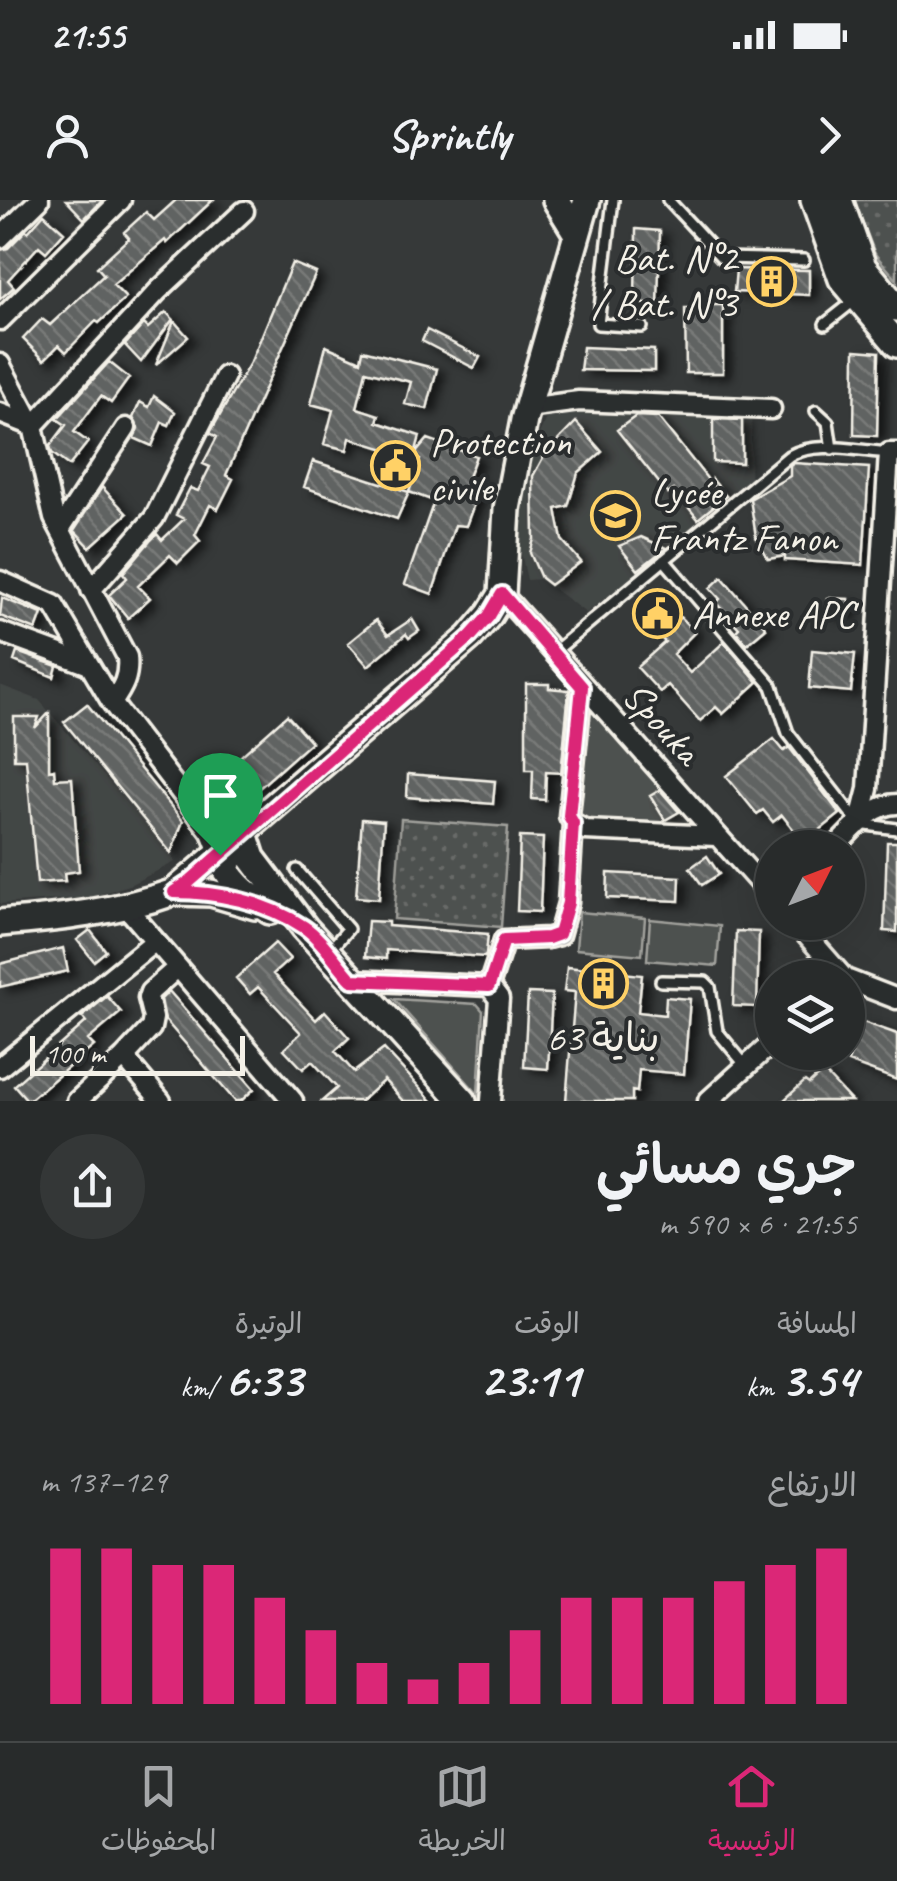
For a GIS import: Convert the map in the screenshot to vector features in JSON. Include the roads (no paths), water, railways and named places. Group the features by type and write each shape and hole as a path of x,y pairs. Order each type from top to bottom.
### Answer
{"main road":[{"path":"556,200 577,234"},
{"path":"0,923 127,908 174,892 470,637 489,616 502,594 508,509 527,408 587,200"},
{"path":"814,200 835,266 897,344"},
{"path":"838,200 863,267 897,308"},
{"path":"244,833 275,903"},
{"path":"220,855 245,865 275,903 305,928 463,1101"},
{"path":"174,892 211,893 275,903"}],"street":[{"path":"0,238 39,200"},
{"path":"0,320 122,200"},
{"path":"34,426 158,292 244,212"},
{"path":"0,364 34,426 54,518 127,657 128,672 112,703"},
{"path":"91,590 154,518 225,376"},
{"path":"527,408 579,400 770,409"},
{"path":"0,413 34,426"},
{"path":"60,530 126,428"},
{"path":"859,824 868,789 887,632 893,453"},
{"path":"0,581 54,606 112,703 211,832 220,855"},
{"name":"Spouka","path":"502,594 755,878"},
{"path":"0,632 87,664"},
{"path":"582,687 569,816 573,823 585,830 716,836"},
{"path":"853,830 881,806 897,804"},
{"path":"489,986 504,940 559,934 568,903 573,823"},
{"path":"127,908 292,1101"},
{"path":"812,940 829,960"},
{"path":"0,1067 154,942"},
{"path":"77,1101 151,1028 150,992 177,968"},
{"path":"352,980 489,986 499,999 491,1101"},
{"path":"865,986 897,999"},
{"path":"124,1057 161,1101"},
{"path":"708,1101 755,1058"}],"lane":[{"path":"613,200 598,324 642,326"},
{"path":"668,200 722,258 804,260"},
{"path":"825,324 857,298"},
{"path":"816,411 828,422 832,449"},
{"path":"554,652 798,450 893,453"},
{"path":"664,560 772,686 788,733 859,824 897,829"},
{"path":"297,870 348,928 327,953"},
{"path":"661,981 705,982 710,987 717,1031 746,1066"}],"place":[{"name":"Bat. N°2 / Bat. N°3","path":"772,281"},
{"name":"Protection civile","path":"395,465"},
{"name":"Lycée Frantz Fanon","path":"616,515"},
{"name":"Annexe APC","path":"657,614"},
{"name":"بناية 63","path":"603,983"}]}
